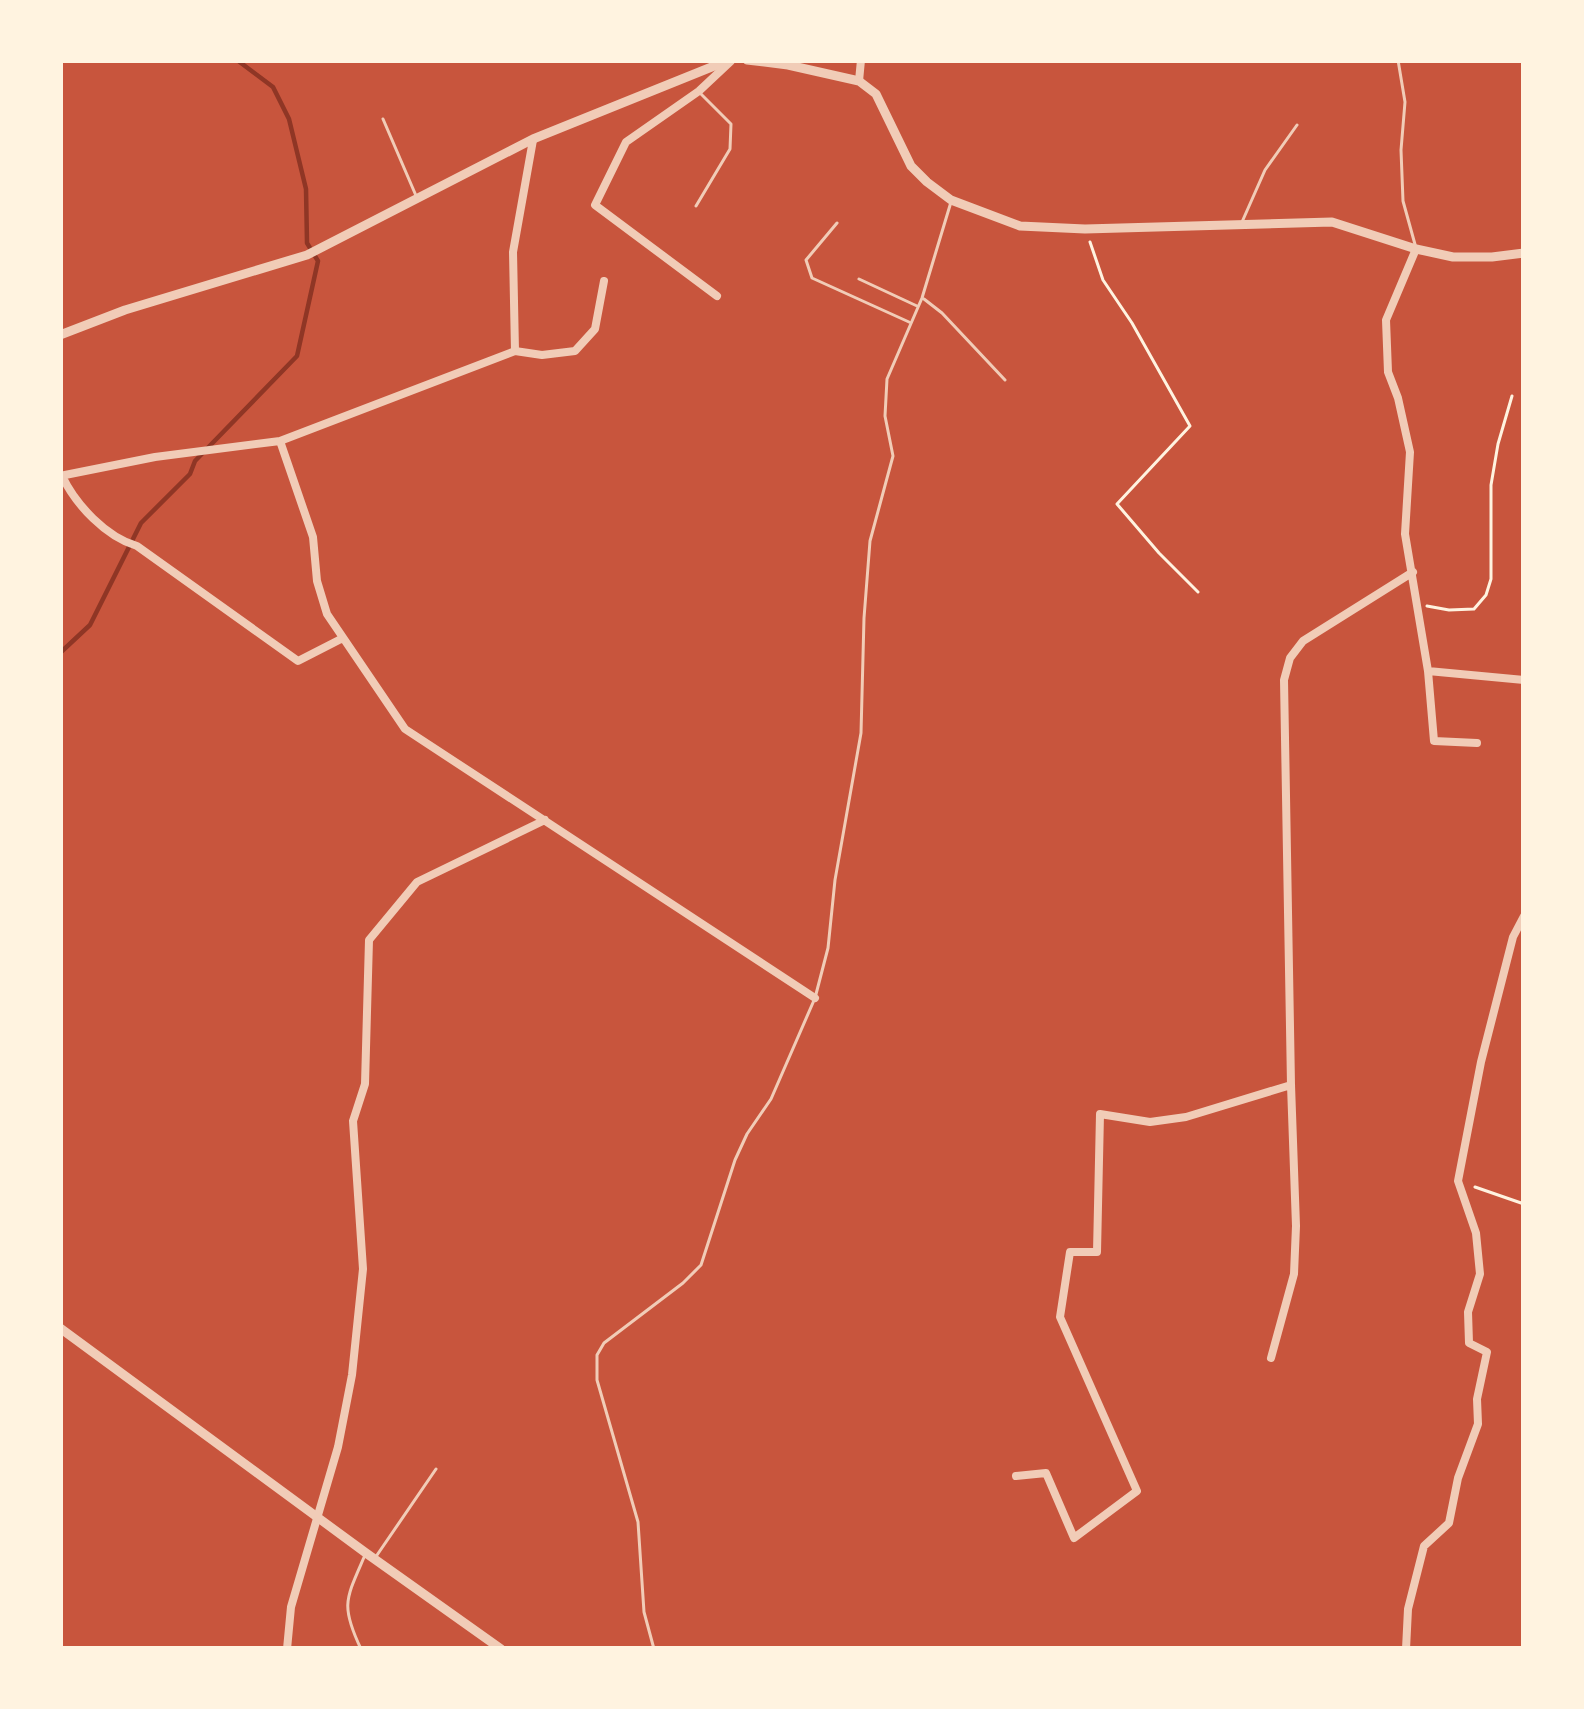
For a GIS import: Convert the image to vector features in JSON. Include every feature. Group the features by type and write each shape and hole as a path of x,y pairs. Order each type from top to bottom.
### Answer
{"street":[{"path":"717,296 595,205 626,142 699,91 730,60"},
{"path":"60,334 307,255 533,139 730,60"},
{"path":"747,60 859,81 884,107 911,166 951,200 1020,226 1085,229 1332,222 1453,257 1524,254"},
{"path":"859,81 861,60"},
{"path":"515,351 513,252 533,139"},
{"path":"1416,249 1386,320 1388,372 1410,452 1405,534 1419,605 1434,741 1477,743"},
{"path":"342,639 298,662 137,546 123,542 73,499 61,476 155,457 280,441 515,351 542,355 575,351 595,329 604,281"},
{"path":"280,441 313,537 317,581 327,614 405,729 815,998"},
{"path":"1271,1358 1294,1274 1297,1226 1284,680 1303,641 1413,572"},
{"path":"1428,670 1524,680"},
{"path":"287,1649 291,1607 338,1447 352,1375 363,1269 353,1121 365,1084 369,940 417,882 545,820"},
{"path":"1406,1649 1408,1609 1424,1546 1449,1523 1458,1478 1478,1424 1487,1352 1469,1343 1468,1312 1480,1274 1476,1233 1458,1181 1481,1062 1513,937 1524,916"},
{"path":"1016,1476 1046,1473 1074,1538 1137,1490 1060,1317 1070,1252 1097,1252 1100,1114 1150,1122 1186,1117 1291,1085"},
{"path":"60,1328 501,1649"}],"lane":[{"path":"1398,60 1405,102 1403,201 1416,249"},
{"path":"696,206 730,149 731,124 699,91"},
{"path":"382,119 418,199"},
{"path":"1241,223 1265,170 1297,125"},
{"path":"654,1649 644,1612 638,1522 597,1380 597,1355 604,1343 700,1265 735,1160 771,1100 815,998 828,949 861,733 870,541 892,456 885,416 887,379 922,298 951,200"},
{"path":"837,223 806,260 812,278 911,323"},
{"path":"859,279 918,307"},
{"path":"922,298 1004,380"},
{"path":"361,1649 348,1623 346,1606 370,1556 436,1469"}],"path":[{"path":"1085,229 1103,280 1190,425 1117,504 1198,592"},
{"path":"1419,605 1474,609 1486,595 1491,579 1491,485 1512,396"},
{"path":"1458,1181 1524,1204"}],"waterway":[{"path":"60,653 90,625 141,523 297,356 318,261 307,243 306,189 289,119 273,87 237,60"}]}
